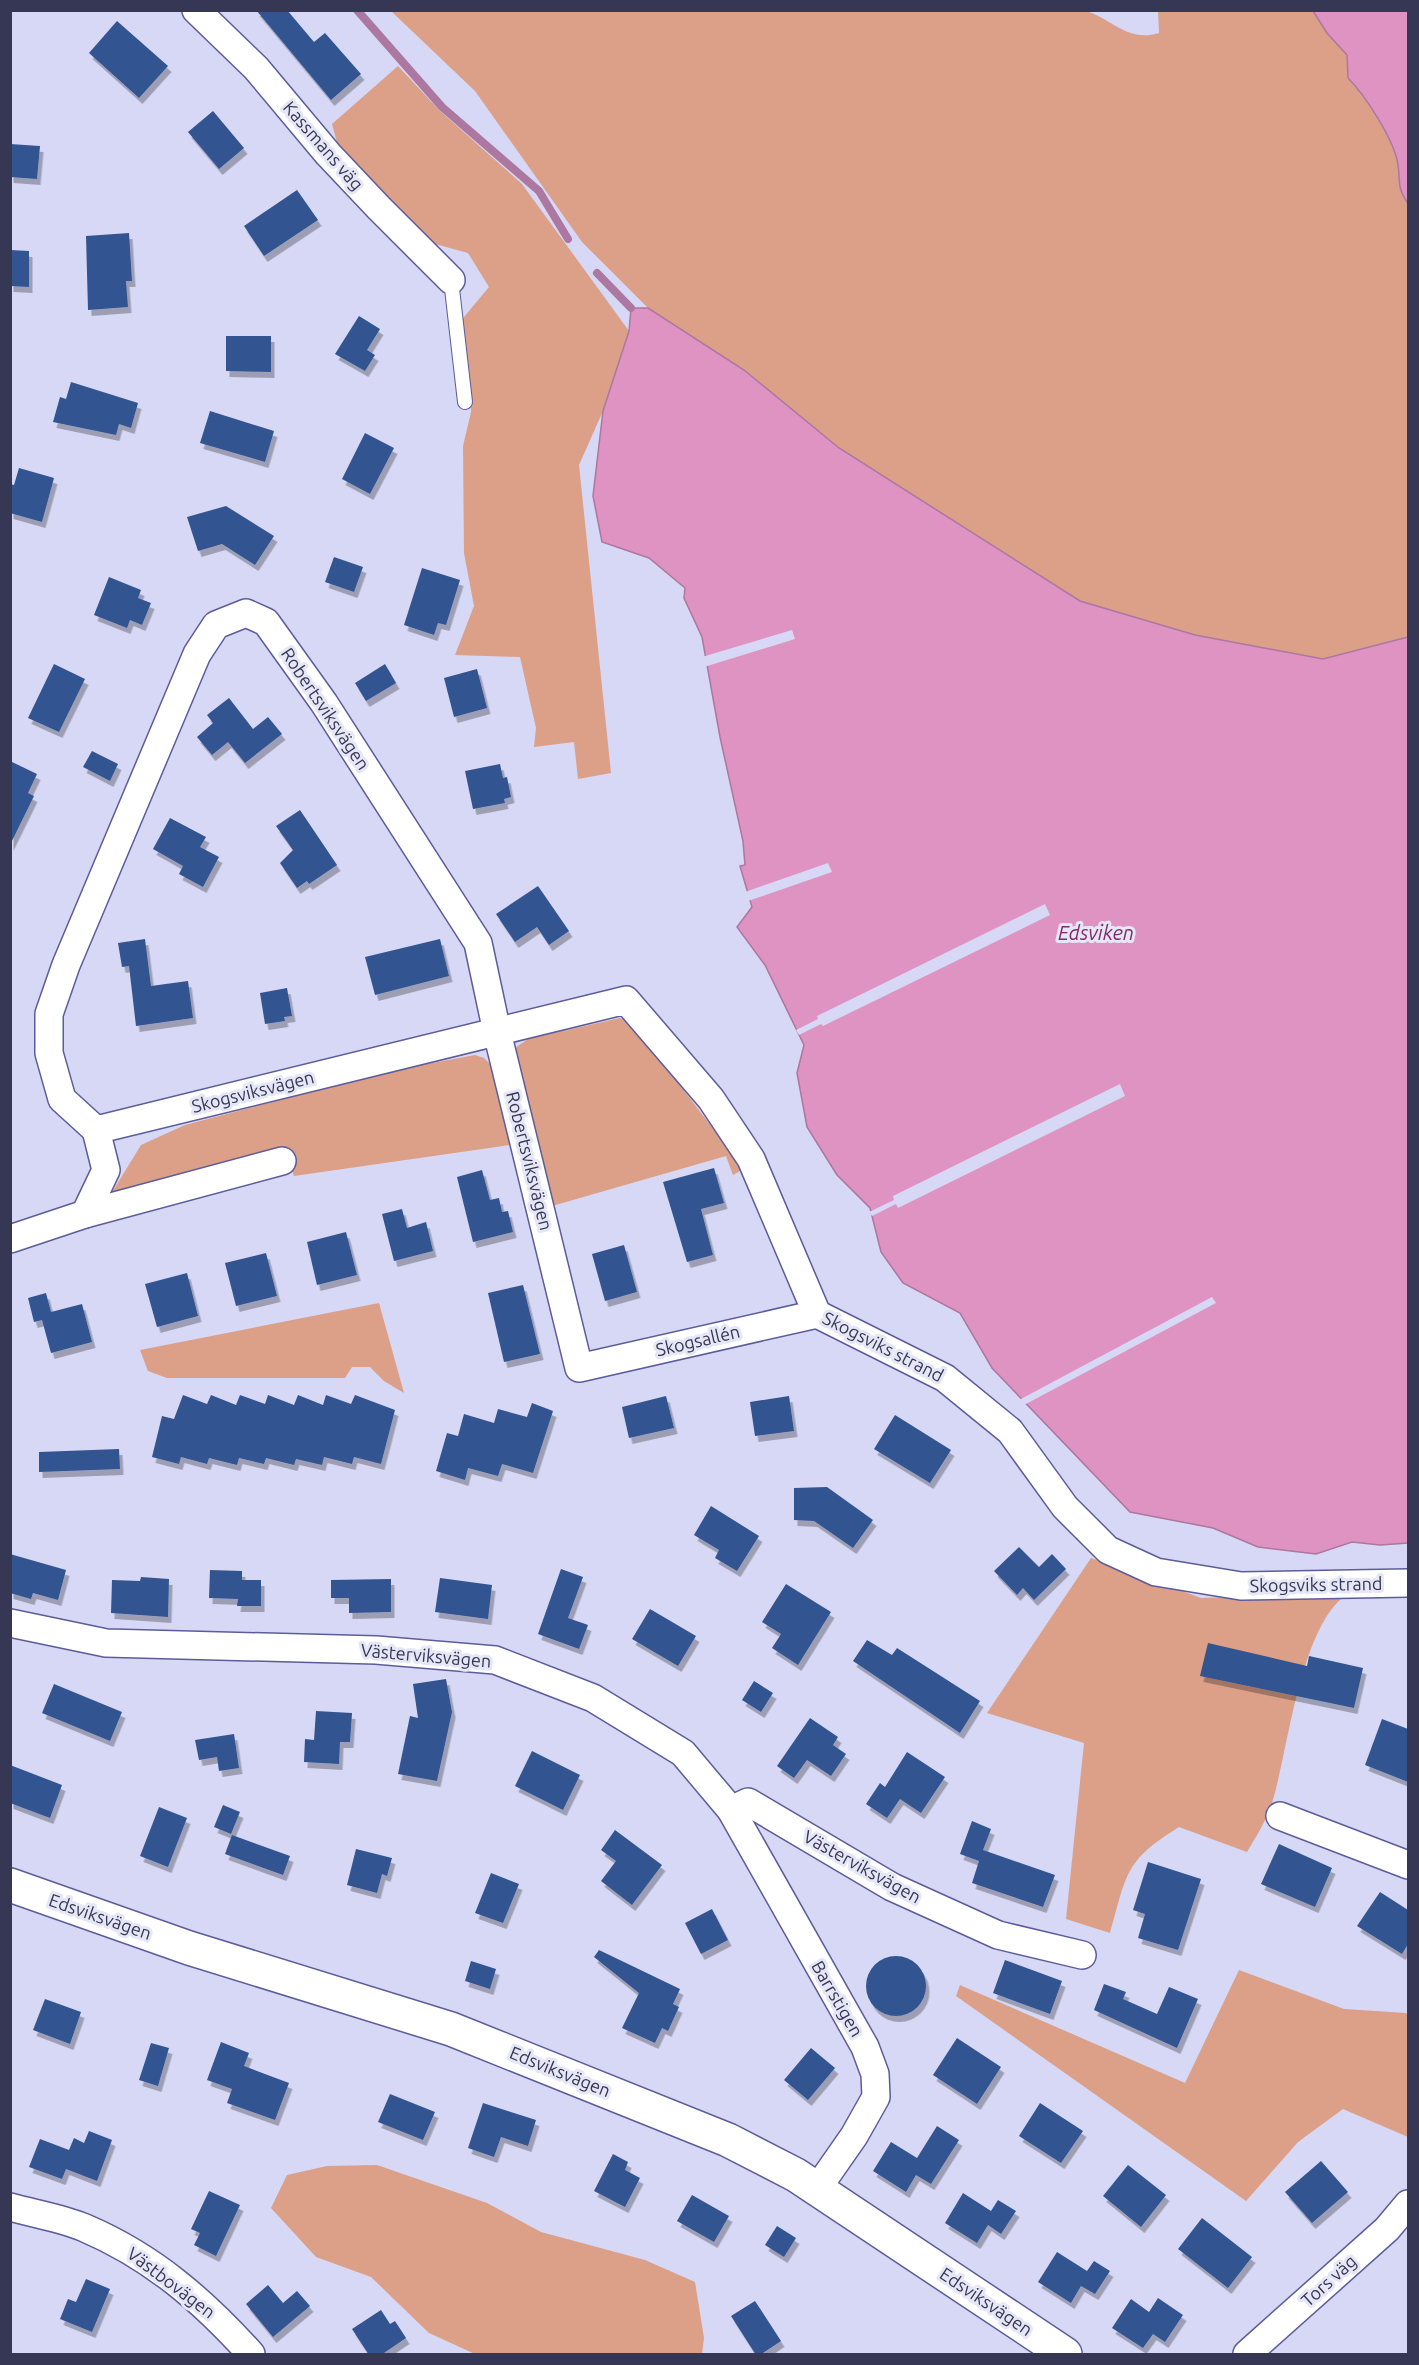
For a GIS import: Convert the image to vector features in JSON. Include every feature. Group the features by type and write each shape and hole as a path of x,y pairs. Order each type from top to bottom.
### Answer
{"street":[{"name":"Kassmans väg","path":"196,10 256,68 328,154 452,280"},
{"name":"Robertsviksvägen","path":"96,1130 62,1099 49,1053 49,1014 66,965 197,654 216,625 246,613 266,622 324,703 478,943 497,1032 579,1368"},
{"name":"Skogsviks strand","path":"497,1032 626,1000 711,1099 752,1159 817,1314 945,1378 1010,1431 1065,1507 1108,1550 1156,1572 1241,1586 1408,1584"},
{"name":"Skogsviksvägen","path":"96,1130 497,1032"},
{"path":"85,1214 106,1170 96,1130"},
{"path":"10,1239 85,1214 282,1161"},
{"name":"Skogsallén","path":"579,1368 817,1314"},
{"name":"Västerviksvägen","path":"10,1623 106,1643 376,1650 495,1660 593,1698 683,1753 731,1810 748,1802 892,1887 998,1935 1082,1955"},
{"name":"Barrstigen","path":"731,1810 865,2047 875,2074 876,2097 817,2189"},
{"path":"1280,1816 1408,1865"},
{"name":"Edsviksvägen","path":"10,1885 189,1948 452,2029 728,2140 817,2189 1065,2355"},
{"name":"Tors väg","path":"1247,2355 1387,2229 1408,2204"},
{"name":"Västbovägen","path":"10,2207 84,2228 142,2257 209,2308 251,2355"}],"lane":[{"path":"452,280 465,402"}],"shaded area":[{"path":"1083,10 1138,35 1159,33 1158,11 1313,11 1327,33 1347,55 1348,78 1385,131 1396,155 1400,188 1408,204 1408,637 1323,659 1195,635 1080,601 839,448 744,370 648,308 582,242 475,91 391,11"},
{"path":"398,66 440,111 522,184 629,331 603,411 579,465 611,773 578,779 574,742 534,747 536,728 520,657 455,655 474,606 464,553 463,446 471,412 470,384 459,323 489,287 468,253 424,241 339,150 332,124"},
{"path":"620,1018 633,1024 734,1156 740,1171 733,1175 726,1156 552,1206 514,1071 515,1048 528,1039"},
{"path":"475,1055 484,1058 492,1066 510,1145 294,1176 285,1153 111,1194 141,1145 185,1125 390,1071"},
{"path":"379,1303 404,1393 384,1381 370,1367 352,1367 345,1378 167,1378 148,1371 140,1350"},
{"path":"1091,1558 1201,1598 1349,1593 1332,1608 1308,1658 1298,1689 1272,1803 1247,1852 1179,1827 1137,1860 1125,1882 1110,1933 1066,1919 1084,1743 987,1713"},
{"path":"1239,1970 1344,2009 1406,2013 1408,2015 1408,2137 1343,2109 1298,2142 1246,2201 956,1996 960,1985 1185,2083"},
{"path":"377,2165 487,2203 541,2232 645,2260 695,2282 704,2338 702,2354 475,2354 429,2333 371,2277 316,2257 271,2208 287,2175 327,2166"}],"water":[{"path":"1313,11 1408,11 1408,204 1400,188 1396,155 1385,131 1348,78 1347,55 1327,33"},
{"name":"Edsviken","path":"631,308 648,308 744,370 839,448 1080,601 1195,635 1323,659 1408,637 1408,1543 1380,1545 1352,1542 1316,1554 1258,1547 1213,1528 1130,1512 992,1368 960,1313 903,1283 881,1252 870,1208 837,1175 807,1127 797,1073 804,1045 765,965 737,927 752,907 740,866 745,865 743,841 720,737 702,637 684,598 685,588 649,558 602,542 593,496 603,411 629,331"}],"pier":[{"path":"792,630 795,639 704,667 702,657"},
{"path":"828,863 832,872 748,901 745,892"},
{"path":"1045,904 1050,915 823,1026 821,1024 799,1035 796,1030 818,1019 817,1016"},
{"path":"1120,1084 1125,1096 898,1208 896,1204 872,1216 869,1212 894,1200 893,1196"},
{"path":"1212,1297 1216,1303 1024,1405 1019,1400"}],"building":[{"path":"256,10 287,10 314,42 325,33 361,74 331,100"},
{"path":"117,21 168,66 139,98 89,53"},
{"path":"213,111 244,148 219,169 188,132"},
{"path":"10,144 40,146 37,179 10,177"},
{"path":"297,190 318,220 264,256 244,226"},
{"path":"129,233 132,281 126,281 128,307 88,310 86,236"},
{"path":"10,250 29,251 29,287 10,286"},
{"path":"359,316 380,329 367,350 375,355 365,371 335,354"},
{"path":"226,336 271,336 271,372 226,371"},
{"path":"71,382 138,403 131,428 119,424 116,435 53,422 60,397 66,399"},
{"path":"210,411 274,431 265,462 200,443"},
{"path":"365,433 394,448 370,494 342,479"},
{"path":"19,468 54,478 42,522 10,513 10,484 14,485"},
{"path":"226,506 274,536 255,565 222,544 198,551 187,517"},
{"path":"334,557 363,567 354,592 325,582"},
{"path":"422,568 460,580 446,625 438,623 434,635 404,625"},
{"path":"109,577 141,590 138,598 151,603 142,625 130,620 127,628 94,615"},
{"path":"54,664 85,679 59,732 28,718"},
{"path":"385,664 396,683 366,701 355,683"},
{"path":"477,669 487,708 454,717 444,678"},
{"path":"229,698 253,729 268,717 282,734 245,763 228,742 212,755 197,737 213,723 207,715"},
{"path":"92,751 118,764 110,781 83,767"},
{"path":"10,761 37,774 28,793 34,796 10,845"},
{"path":"500,764 503,778 507,777 511,797 504,799 505,803 473,809 465,771"},
{"path":"300,810 337,865 309,884 307,881 297,888 280,863 293,850 276,826"},
{"path":"170,818 206,837 200,847 219,857 203,887 179,874 183,866 153,849"},
{"path":"538,886 569,931 549,945 537,927 515,942 496,914"},
{"path":"145,939 151,986 188,981 193,1018 136,1026 129,966 122,967 118,943"},
{"path":"440,939 449,976 375,995 365,957"},
{"path":"287,988 292,1016 284,1017 285,1021 265,1024 260,993"},
{"path":"714,1168 724,1203 701,1209 713,1255 687,1262 663,1182"},
{"path":"482,1170 490,1200 499,1198 502,1212 508,1211 513,1232 473,1242 457,1177"},
{"path":"402,1209 407,1228 426,1222 433,1251 394,1261 382,1214"},
{"path":"346,1232 357,1275 317,1285 307,1242"},
{"path":"624,1245 637,1292 605,1301 592,1254"},
{"path":"266,1253 277,1296 236,1306 225,1263"},
{"path":"187,1273 198,1316 157,1327 145,1284"},
{"path":"523,1285 540,1354 504,1362 488,1293"},
{"path":"46,1293 51,1312 82,1304 92,1342 51,1353 42,1320 34,1322 28,1298"},
{"path":"183,1395 207,1404 211,1395 236,1405 240,1395 265,1404 268,1395 294,1405 298,1395 323,1405 326,1395 351,1404 355,1395 395,1410 381,1464 354,1457 352,1464 324,1457 322,1465 296,1459 294,1465 266,1458 264,1464 239,1458 237,1465 209,1458 207,1464 181,1457 179,1464 152,1457 162,1416 174,1419"},
{"path":"666,1396 674,1428 629,1438 622,1407"},
{"path":"789,1396 794,1431 755,1436 750,1402"},
{"path":"532,1403 553,1411 533,1473 502,1464 498,1476 468,1468 465,1480 436,1471 447,1433 458,1436 464,1414 494,1423 498,1409 527,1417"},
{"path":"895,1415 951,1450 930,1483 874,1449"},
{"path":"119,1449 120,1469 39,1472 39,1452"},
{"path":"827,1487 873,1520 853,1548 814,1521 794,1520 794,1488"},
{"path":"711,1506 759,1536 737,1571 715,1558 719,1550 694,1535"},
{"path":"1019,1547 1039,1567 1052,1554 1066,1569 1034,1600 1023,1588 1017,1595 994,1571"},
{"path":"10,1554 66,1570 58,1600 33,1593 31,1599 10,1593"},
{"path":"561,1569 583,1577 568,1618 588,1625 579,1649 538,1634"},
{"path":"210,1570 242,1571 242,1580 261,1580 261,1606 237,1606 238,1599 209,1598"},
{"path":"141,1577 169,1579 168,1617 111,1613 112,1580 140,1581"},
{"path":"440,1578 492,1585 488,1619 435,1612"},
{"path":"391,1579 391,1612 349,1613 349,1598 331,1598 331,1580"},
{"path":"786,1584 831,1612 798,1665 772,1648 781,1634 762,1622"},
{"path":"650,1609 696,1636 678,1666 632,1639"},
{"path":"867,1640 892,1655 897,1648 980,1701 960,1733 853,1661"},
{"path":"1208,1643 1307,1666 1309,1656 1363,1668 1354,1708 1200,1676"},
{"path":"446,1679 452,1712 437,1781 398,1774 410,1716 418,1718 413,1684"},
{"path":"754,1681 773,1693 761,1712 742,1700"},
{"path":"54,1684 122,1712 110,1741 42,1713"},
{"path":"316,1711 352,1713 350,1742 340,1742 339,1764 304,1762 305,1739 314,1740"},
{"path":"810,1718 838,1737 833,1745 846,1754 831,1776 807,1760 794,1778 777,1766"},
{"path":"1382,1719 1408,1729 1408,1782 1365,1765"},
{"path":"234,1734 239,1768 219,1771 217,1757 199,1760 195,1740"},
{"path":"532,1751 580,1775 563,1810 515,1786"},
{"path":"907,1752 945,1777 921,1813 900,1799 887,1818 866,1804 880,1783 885,1787"},
{"path":"10,1765 62,1785 50,1818 10,1803"},
{"path":"223,1805 240,1812 231,1834 214,1827"},
{"path":"159,1807 187,1818 168,1867 140,1856"},
{"path":"972,1821 991,1829 983,1850 1055,1875 1043,1907 972,1883 979,1861 960,1854"},
{"path":"615,1830 662,1865 632,1905 601,1881 616,1861 601,1850"},
{"path":"232,1835 290,1856 283,1875 225,1854"},
{"path":"1279,1844 1332,1868 1315,1907 1261,1884"},
{"path":"356,1849 392,1858 387,1876 382,1874 377,1893 347,1885"},
{"path":"1148,1862 1201,1879 1178,1950 1138,1938 1145,1914 1133,1910"},
{"path":"491,1873 519,1884 503,1923 475,1913"},
{"path":"1380,1892 1408,1910 1408,1944 1402,1954 1357,1926"},
{"path":"712,1909 728,1940 701,1954 685,1923"},
{"path":"599,1950 680,1989 673,2004 679,2007 668,2031 662,2028 655,2043 622,2028 639,1993 594,1957"},
{"path":"896,1956 917,1965 926,1986 917,2007 896,2016 875,2007 866,1986 875,1965"},
{"path":"1005,1960 1062,1981 1050,2014 993,1993"},
{"path":"471,1961 496,1969 490,1989 465,1981"},
{"path":"1104,1984 1126,1992 1123,1999 1157,2014 1169,1987 1198,1999 1177,2048 1094,2010"},
{"path":"45,1999 81,2012 70,2044 33,2030"},
{"path":"957,2038 1001,2067 977,2104 933,2075"},
{"path":"221,2042 249,2053 244,2066 289,2083 275,2120 227,2103 232,2089 207,2080"},
{"path":"151,2043 169,2048 158,2086 139,2080"},
{"path":"811,2048 835,2068 808,2100 784,2080"},
{"path":"390,2094 435,2112 423,2140 378,2122"},
{"path":"483,2103 536,2120 528,2146 501,2137 494,2157 468,2148"},
{"path":"1040,2103 1083,2131 1061,2163 1019,2136"},
{"path":"937,2126 959,2140 931,2184 916,2175 906,2192 873,2171 891,2142 917,2158"},
{"path":"89,2131 112,2140 97,2181 66,2169 62,2179 29,2167 40,2139 69,2150 74,2138 84,2143"},
{"path":"613,2154 628,2162 625,2170 640,2178 625,2207 594,2191"},
{"path":"1321,2161 1348,2192 1312,2223 1285,2192"},
{"path":"1128,2165 1166,2195 1141,2227 1103,2196"},
{"path":"209,2191 240,2205 216,2256 194,2245 200,2233 191,2229"},
{"path":"963,2193 991,2211 998,2200 1016,2211 1001,2234 988,2225 977,2243 945,2223"},
{"path":"692,2195 729,2216 714,2242 677,2221"},
{"path":"1202,2218 1252,2257 1228,2288 1178,2249"},
{"path":"777,2226 796,2238 784,2257 765,2245"},
{"path":"1057,2252 1087,2271 1094,2261 1110,2271 1095,2294 1081,2286 1071,2303 1038,2282"},
{"path":"86,2279 110,2289 92,2332 60,2319 68,2299 76,2302"},
{"path":"268,2285 283,2303 297,2291 310,2306 273,2337 246,2304"},
{"path":"1158,2298 1183,2315 1165,2342 1153,2334 1143,2348 1112,2328 1131,2299 1149,2312"},
{"path":"755,2301 781,2341 760,2355 756,2355 731,2316"},
{"path":"381,2310 390,2324 395,2321 406,2338 381,2355 369,2355 352,2329"}],"waterway":[{"path":"357,10 442,107 539,191 568,239"},
{"path":"597,273 631,308"}]}
